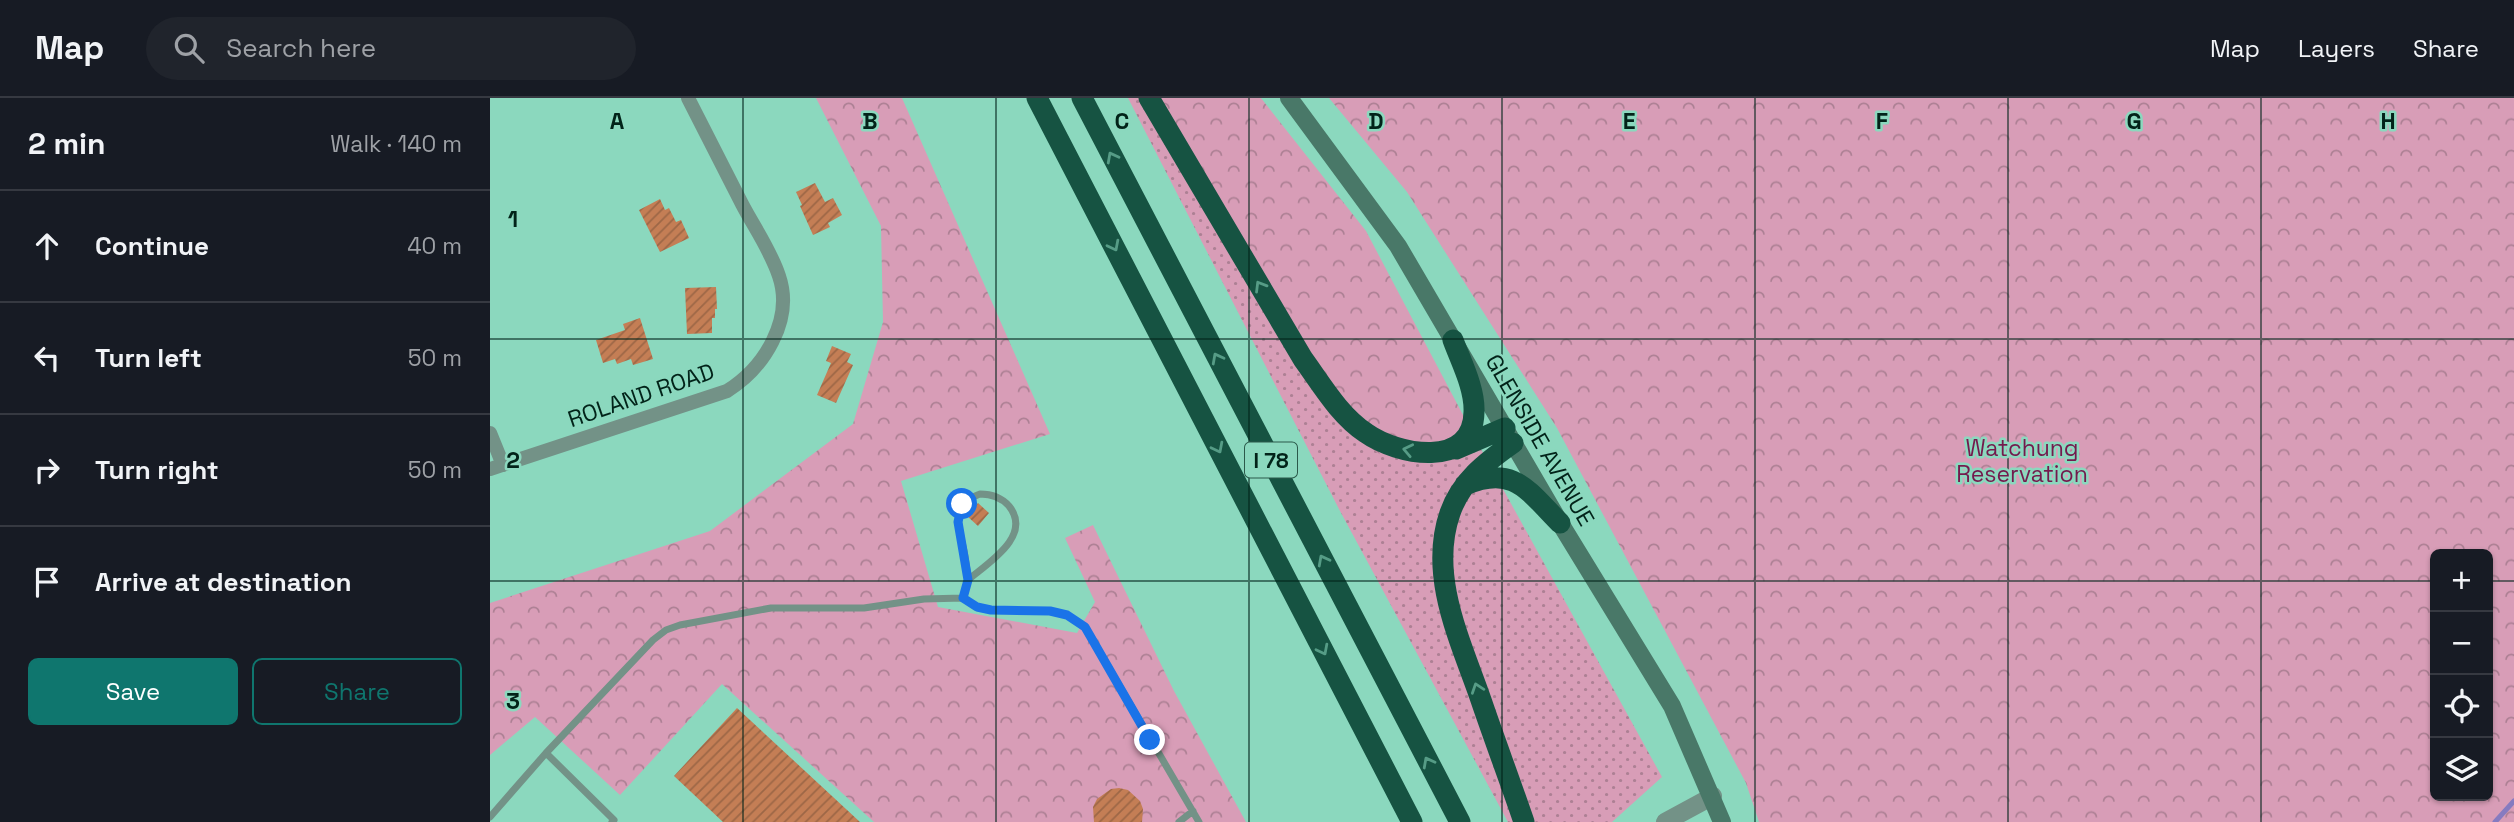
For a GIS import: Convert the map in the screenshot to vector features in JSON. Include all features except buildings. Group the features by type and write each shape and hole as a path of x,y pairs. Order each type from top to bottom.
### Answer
{"highway":[{"name":"I 78","path":"1037,98 1412,822"},
{"name":"I 78","path":"1082,98 1460,822"},
{"path":"1149,98 1303,359 1332,400 1353,422 1381,442 1432,454 1509,436"},
{"path":"1450,450 1467,435 1474,422 1475,410 1453,340"},
{"path":"1509,436 1465,485 1450,512 1445,530 1444,570 1452,619 1524,822"},
{"path":"1465,485 1479,479 1504,477 1525,489 1560,523"}],"main road":[{"name":"GLENSIDE AVENUE","path":"1289,98 1398,246 1560,523 1672,706 1722,822"}],"street":[{"name":"ROLAND ROAD","path":"496,467 727,391 753,371 766,354 776,334 781,313 779,275 688,98"},
{"path":"490,433 496,467"},
{"path":"1665,822 1713,796"}],"lane":[{"path":"963,598 968,580 959,530 959,512 962,504 970,498 990,494 1007,503 1013,512 1015,532 1004,549 968,580"},
{"path":"490,817 546,753 653,640 666,630 771,608 864,608 924,599 963,598 977,607 991,610 1050,611 1067,615 1085,627 1199,822"},
{"path":"546,753 614,820 612,822"},
{"path":"1179,822 1194,811"}],"green space":[{"path":"816,98 902,98 1050,434 901,481 938,607 1077,633 1095,602 1065,538 1093,525 1174,691 1246,822 874,822 722,684 620,795 535,717 490,755 490,603 710,531 853,424 883,322 881,226"},
{"path":"1128,98 1155,98 1427,464 1482,451 1662,777 1612,822 1508,822 1340,511"},
{"path":"1155,98 1261,98 1366,231 1482,451 1427,464 1381,455 1339,426"},
{"name":"Watchung Reservation","path":"1329,98 2514,98 2514,822 1759,822 1746,783 1557,428 1407,192"}],"waterway":[{"path":"2495,822 2514,801"}],"route":[{"path":"962,504 958,522 968,580 963,598 977,607 991,610 1050,611 1076,620 1085,627 1150,740"}]}
